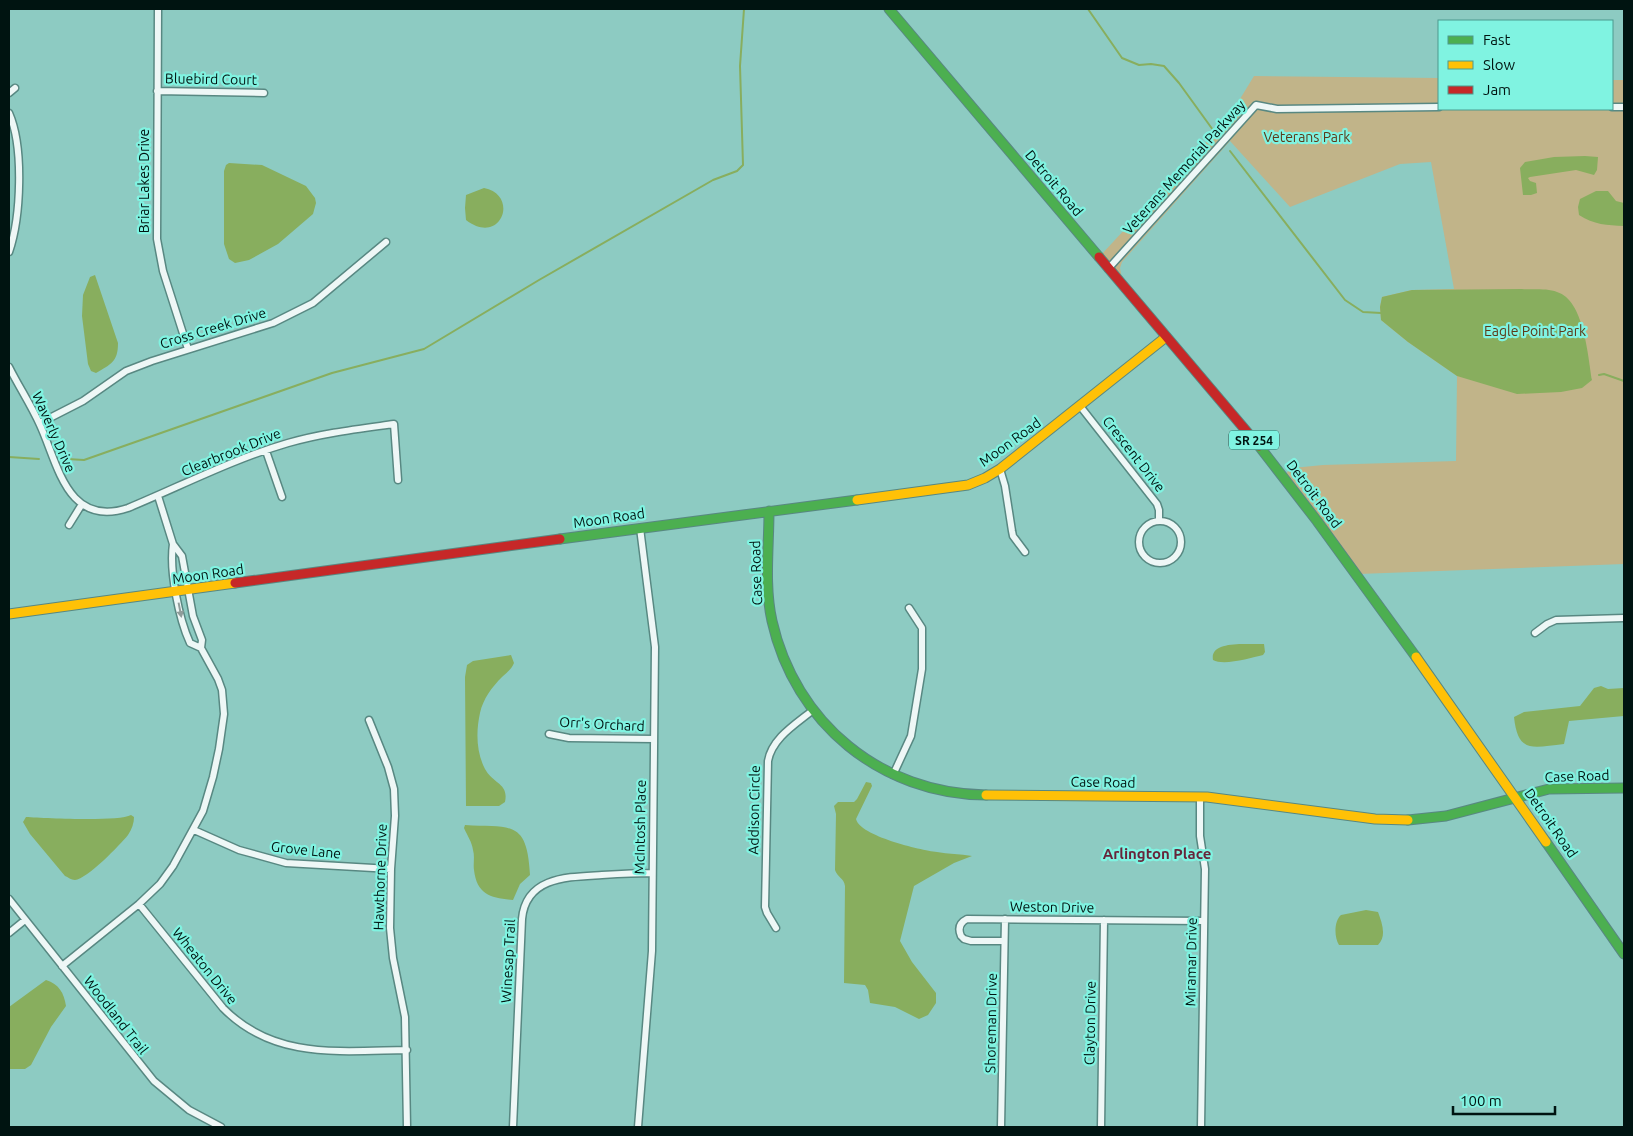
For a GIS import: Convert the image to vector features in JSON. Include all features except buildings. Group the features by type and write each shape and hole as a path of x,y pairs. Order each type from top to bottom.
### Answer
{"street":[{"name":"Briar Lakes Drive","path":"158,9 156,228 163,271 188,350"},
{"name":"Detroit Road","path":"889,9 1228,408 1304,504 1516,797 1624,954"},
{"path":"9,93 15,88"},
{"name":"Bluebird Court","path":"158,91 264,93"},
{"name":"Veterans Memorial Parkway","path":"1108,269 1256,105 1277,108 1438,107"},
{"path":"9,113 17,154 18,196 14,233 9,252"},
{"name":"Cross Creek Drive","path":"40,424 83,401 126,371 273,324 313,303 386,242"},
{"name":"Moon Road","path":"9,614 968,484 1000,469 1166,337"},
{"name":"Waverly Drive","path":"9,367 40,424 65,486 82,504"},
{"name":"Crescent Drive","path":"1080,406 1157,504 1159,521"},
{"name":"Clearbrook Drive","path":"82,504 102,511 118,511 158,496 244,458 266,451 326,433 394,424 398,480"},
{"path":"266,451 282,497"},
{"path":"1000,469 1005,486 1013,536 1025,552"},
{"path":"62,966 139,904 154,890 173,866 203,811 219,749 224,714 224,696 221,685 201,648 202,640 193,616 182,556 173,544 158,496"},
{"path":"69,525 82,504"},
{"name":"Case Road","path":"769,511 769,589 774,631 791,676 799,690 834,735 854,753 893,775 936,790 974,795 1200,797 1395,821 1446,816 1536,791 1560,788 1624,788"},
{"path":"1159,521 1165,522 1176,529 1181,542 1177,555 1166,562 1159,563 1146,558 1139,546 1139,538 1146,526 1159,521"},
{"name":"McIntosh Place","path":"638,1127 652,951 654,739 654,634 640,528"},
{"path":"173,544 171,557 183,627 190,643 201,648"},
{"path":"893,775 911,736 922,669 922,628 909,608"},
{"path":"1535,633 1556,620 1624,618"},
{"name":"Addison Circle","path":"776,928 767,913 766,907 768,761 772,748 779,739 813,710"},
{"name":"Hawthorne Drive","path":"369,720 388,767 394,789 395,816 390,905 391,941 404,1011 407,1050 408,1127"},
{"name":"Orr's Orchard","path":"549,734 566,738 654,739"},
{"name":"Miramar Drive","path":"1200,797 1200,830 1204,869 1201,1127"},
{"name":"Grove Lane","path":"194,830 239,850 286,863 391,869"},
{"name":"Winesap Trail","path":"513,1127 522,919 523,910 527,902 543,885 564,877 652,873"},
{"name":"Woodland Trail","path":"9,899 154,1081 189,1110 221,1127"},
{"name":"Wheaton Drive","path":"139,904 222,1008 253,1032 284,1045 308,1050 407,1050"},
{"name":"Weston Drive","path":"1004,941 968,941 961,936 959,929 962,922 967,919 1204,921"},
{"name":"Shoreman Drive","path":"1001,1127 1005,919"},
{"path":"9,933 26,920"},
{"name":"Clayton Drive","path":"1101,1127 1104,920"}],"green space":[{"name":"Eagle Point Park","path":"1254,76 1438,78 1438,110 1613,110 1613,80 1624,80 1624,564 1359,574 1286,475 1293,468 1323,465 1456,461 1457,376 1408,342 1381,320 1380,307 1382,297 1412,290 1454,289 1431,162 1400,164 1290,207 1230,141 1122,262 1120,268 1122,278 1101,255 1174,180 1232,112"}],"shaded area":[{"path":"1554,157 1598,157 1597,170 1594,175 1576,170 1530,177 1528,178 1530,181 1536,183 1537,193 1523,195 1520,168 1525,162"},
{"path":"229,163 262,165 306,186 315,198 316,203 313,214 278,244 249,260 235,263 229,259 224,244 224,171"},
{"path":"484,188 495,192 501,200 503,208 502,217 497,224 489,227 478,227 466,220 466,195"},
{"path":"1596,191 1608,191 1616,201 1624,203 1624,226 1595,223 1579,215 1580,199"},
{"path":"95,275 118,343 117,354 113,362 96,373 91,371 88,364 82,316 83,295 90,277"},
{"path":"1522,289 1557,292 1566,297 1573,306 1583,330 1592,380 1582,388 1561,392 1517,394 1457,376 1408,342 1381,320 1380,307 1382,297 1412,290"},
{"path":"1232,644 1264,644 1265,652 1263,655 1230,662 1213,660 1217,649 1224,646"},
{"path":"511,655 513,665 491,689 483,703 477,734 478,749 482,762 488,774 503,787 506,796 505,802 499,806 466,806 465,677 467,665 473,661"},
{"path":"1601,686 1608,689 1624,688 1624,716 1569,721 1564,744 1536,747 1529,746 1519,738 1514,717 1524,712 1580,706 1594,688"},
{"path":"866,782 871,783 872,786 856,819 868,831 892,841 918,848 941,853 972,856 954,863 914,886 900,941 912,962 936,993 936,1003 928,1015 919,1019 895,1007 870,1003 868,990 865,985 844,983 845,886 835,870 836,814 834,806 838,802 854,802"},
{"path":"131,815 134,817 133,824 124,840 95,868 75,880 65,876 30,834 23,822 26,817 97,819"},
{"path":"465,825 505,827 514,830 520,835 525,844 530,875 520,884 513,900 486,894 478,885 474,870 474,855 471,841 464,828"},
{"path":"1366,910 1378,912 1383,934 1378,945 1339,945 1336,938 1336,929 1337,921 1341,915"},
{"path":"46,980 60,990 66,1006 51,1027 31,1065 25,1069 9,1069 9,1007"}],"waterway":[{"path":"67,459 84,460 332,373 424,349 539,280 713,180 737,171 743,165 740,66 744,9"},
{"path":"1088,9 1122,58 1139,65 1164,66 1179,83 1213,130"},
{"path":"1230,151 1345,300 1363,312 1381,313"},
{"path":"1599,375 1604,374 1624,381"},
{"path":"9,457 39,459"}],"traffic: fast":[{"path":"889,9 1099,257"},
{"path":"1259,446 1317,521 1416,657"},
{"path":"560,539 857,500"},
{"path":"769,511 768,594 772,621 783,658 800,691 822,721 848,746 878,766 911,782 948,791 986,795"},
{"path":"1408,820 1446,816 1549,789 1624,788"},
{"path":"1546,842 1624,954"}],"traffic: slow":[{"path":"857,500 968,485 985,478 1000,469 1166,337"},
{"path":"9,614 235,583"},
{"path":"1416,657 1546,842"},
{"path":"986,795 1207,797 1375,819 1408,820"}],"traffic: jam":[{"path":"1099,257 1259,446"},
{"path":"235,583 560,539"}],"district":[{"name":"Arlington Place","path":"1157,853"}],"park label":[{"name":"Veterans Park","path":"1307,137"}]}
